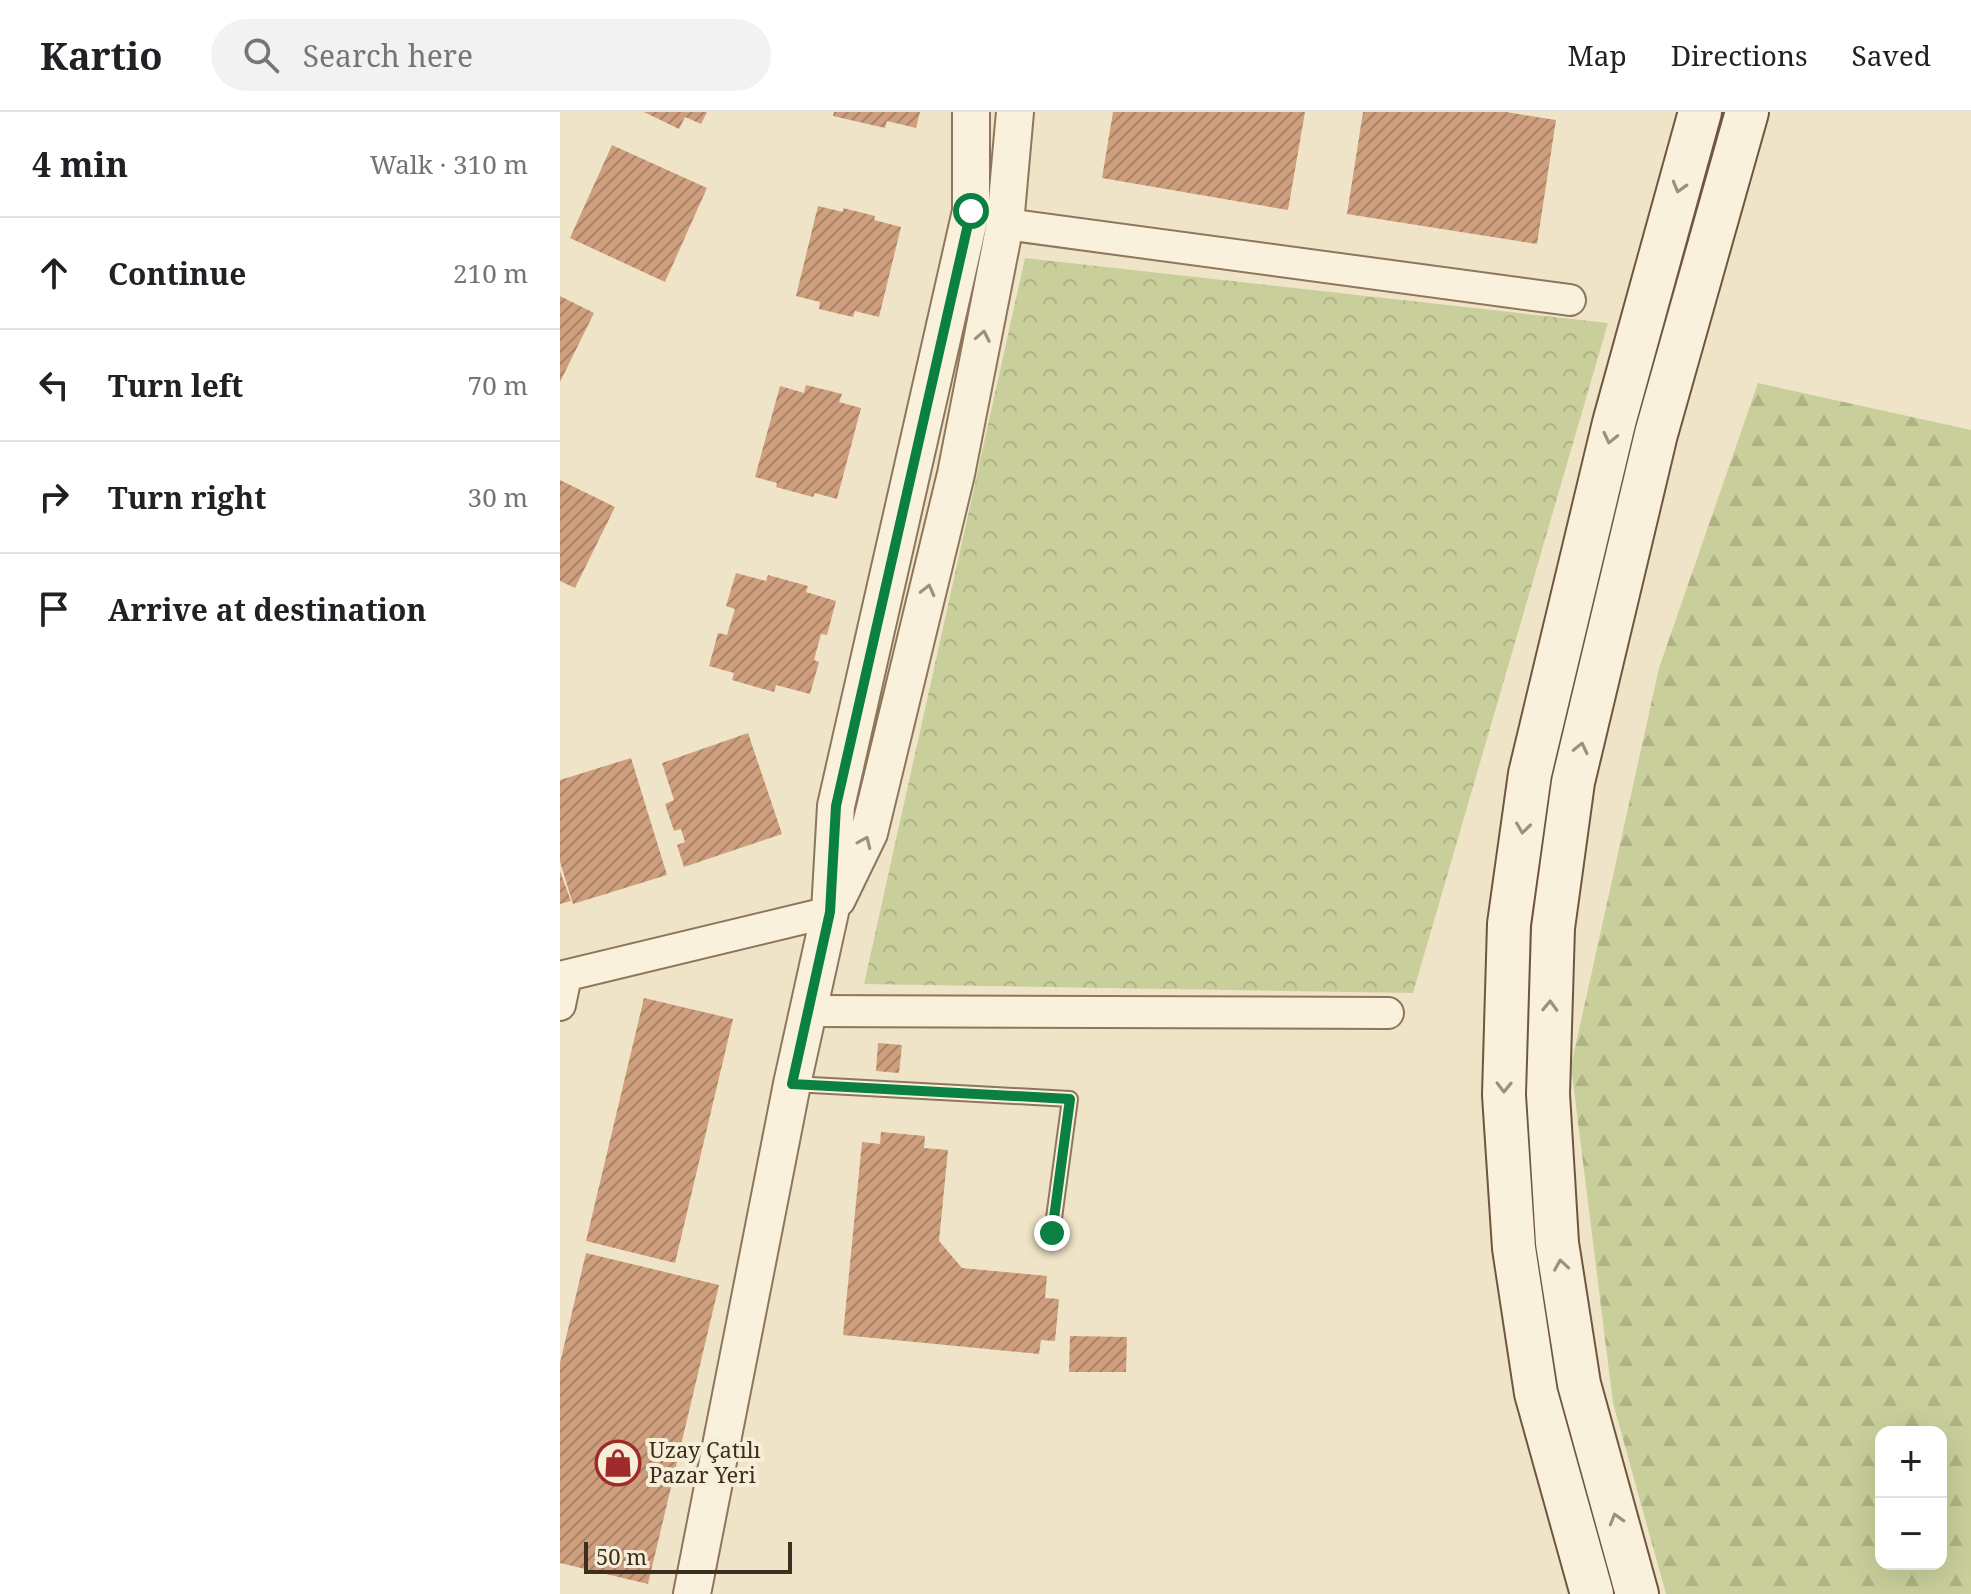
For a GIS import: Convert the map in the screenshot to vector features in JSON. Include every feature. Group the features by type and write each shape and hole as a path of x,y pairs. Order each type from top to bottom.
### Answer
{"main road":[{"path":"1592,1594 1536,1393 1514,1248 1504,1095 1509,924 1534,759 1614,423 1700,112"},
{"path":"1637,1594 1579,1384 1557,1243 1548,1094 1553,928 1573,782 1656,434 1747,120"}],"street":[{"path":"692,1594 792,1084 830,912 836,806 971,211 971,112"},
{"path":"562,986 830,912 869,833 956,474 1005,224 1015,112"},
{"path":"1005,224 1570,300"},
{"path":"807,1011 1388,1013"}],"lane":[{"path":"792,1084 1070,1099 1052,1233"}],"green space":[{"path":"1025,258 1608,323 1413,993 864,984"},
{"path":"1758,383 1971,430 1971,1594 1666,1594 1613,1403 1571,1066 1659,668"}],"building":[{"path":"644,112 707,112 701,124 685,117 679,129"},
{"path":"834,112 920,112 916,128 887,121 885,128 833,116"},
{"path":"1113,112 1305,112 1288,210 1102,178"},
{"path":"1363,112 1506,112 1556,120 1537,244 1347,214"},
{"path":"612,145 707,188 665,282 570,238"},
{"path":"818,206 875,216 874,220 901,227 879,317 855,311 853,317 819,309 820,302 796,296"},
{"path":"560,296 594,313 560,382"},
{"path":"806,385 842,394 839,402 861,408 837,499 815,493 813,497 776,487 777,483 755,477 780,386 804,393"},
{"path":"560,480 615,507 575,588 560,581"},
{"path":"736,573 766,581 768,575 808,586 806,592 836,601 827,635 821,634 814,660 819,662 810,694 776,685 774,692 732,680 734,673 709,666 718,633 727,635 735,609 726,606"},
{"path":"748,733 782,834 684,867 677,845 685,842 681,829 674,831 665,804 674,800 662,763"},
{"path":"631,758 667,875 573,904 560,862 560,780"},
{"path":"560,871 571,901 560,904"},
{"path":"644,998 733,1019 675,1263 586,1241"},
{"path":"878,1043 902,1045 899,1073 876,1071"},
{"path":"881,1132 925,1136 924,1148 948,1150 939,1241 962,1268 1047,1276 1045,1298 1059,1299 1055,1341 1041,1340 1039,1354 843,1335 862,1142 880,1144"},
{"name":"Uzay Çatılı Pazar Yeri","path":"586,1253 719,1285 648,1584 560,1563 560,1363"},
{"path":"1070,1336 1127,1337 1126,1372 1069,1372"}],"place":[{"name":"Uzay Çatılı Pazar Yeri","path":"618,1463"}],"route":[{"path":"971,211 836,806 830,912 792,1084 1070,1099 1052,1233"}]}
